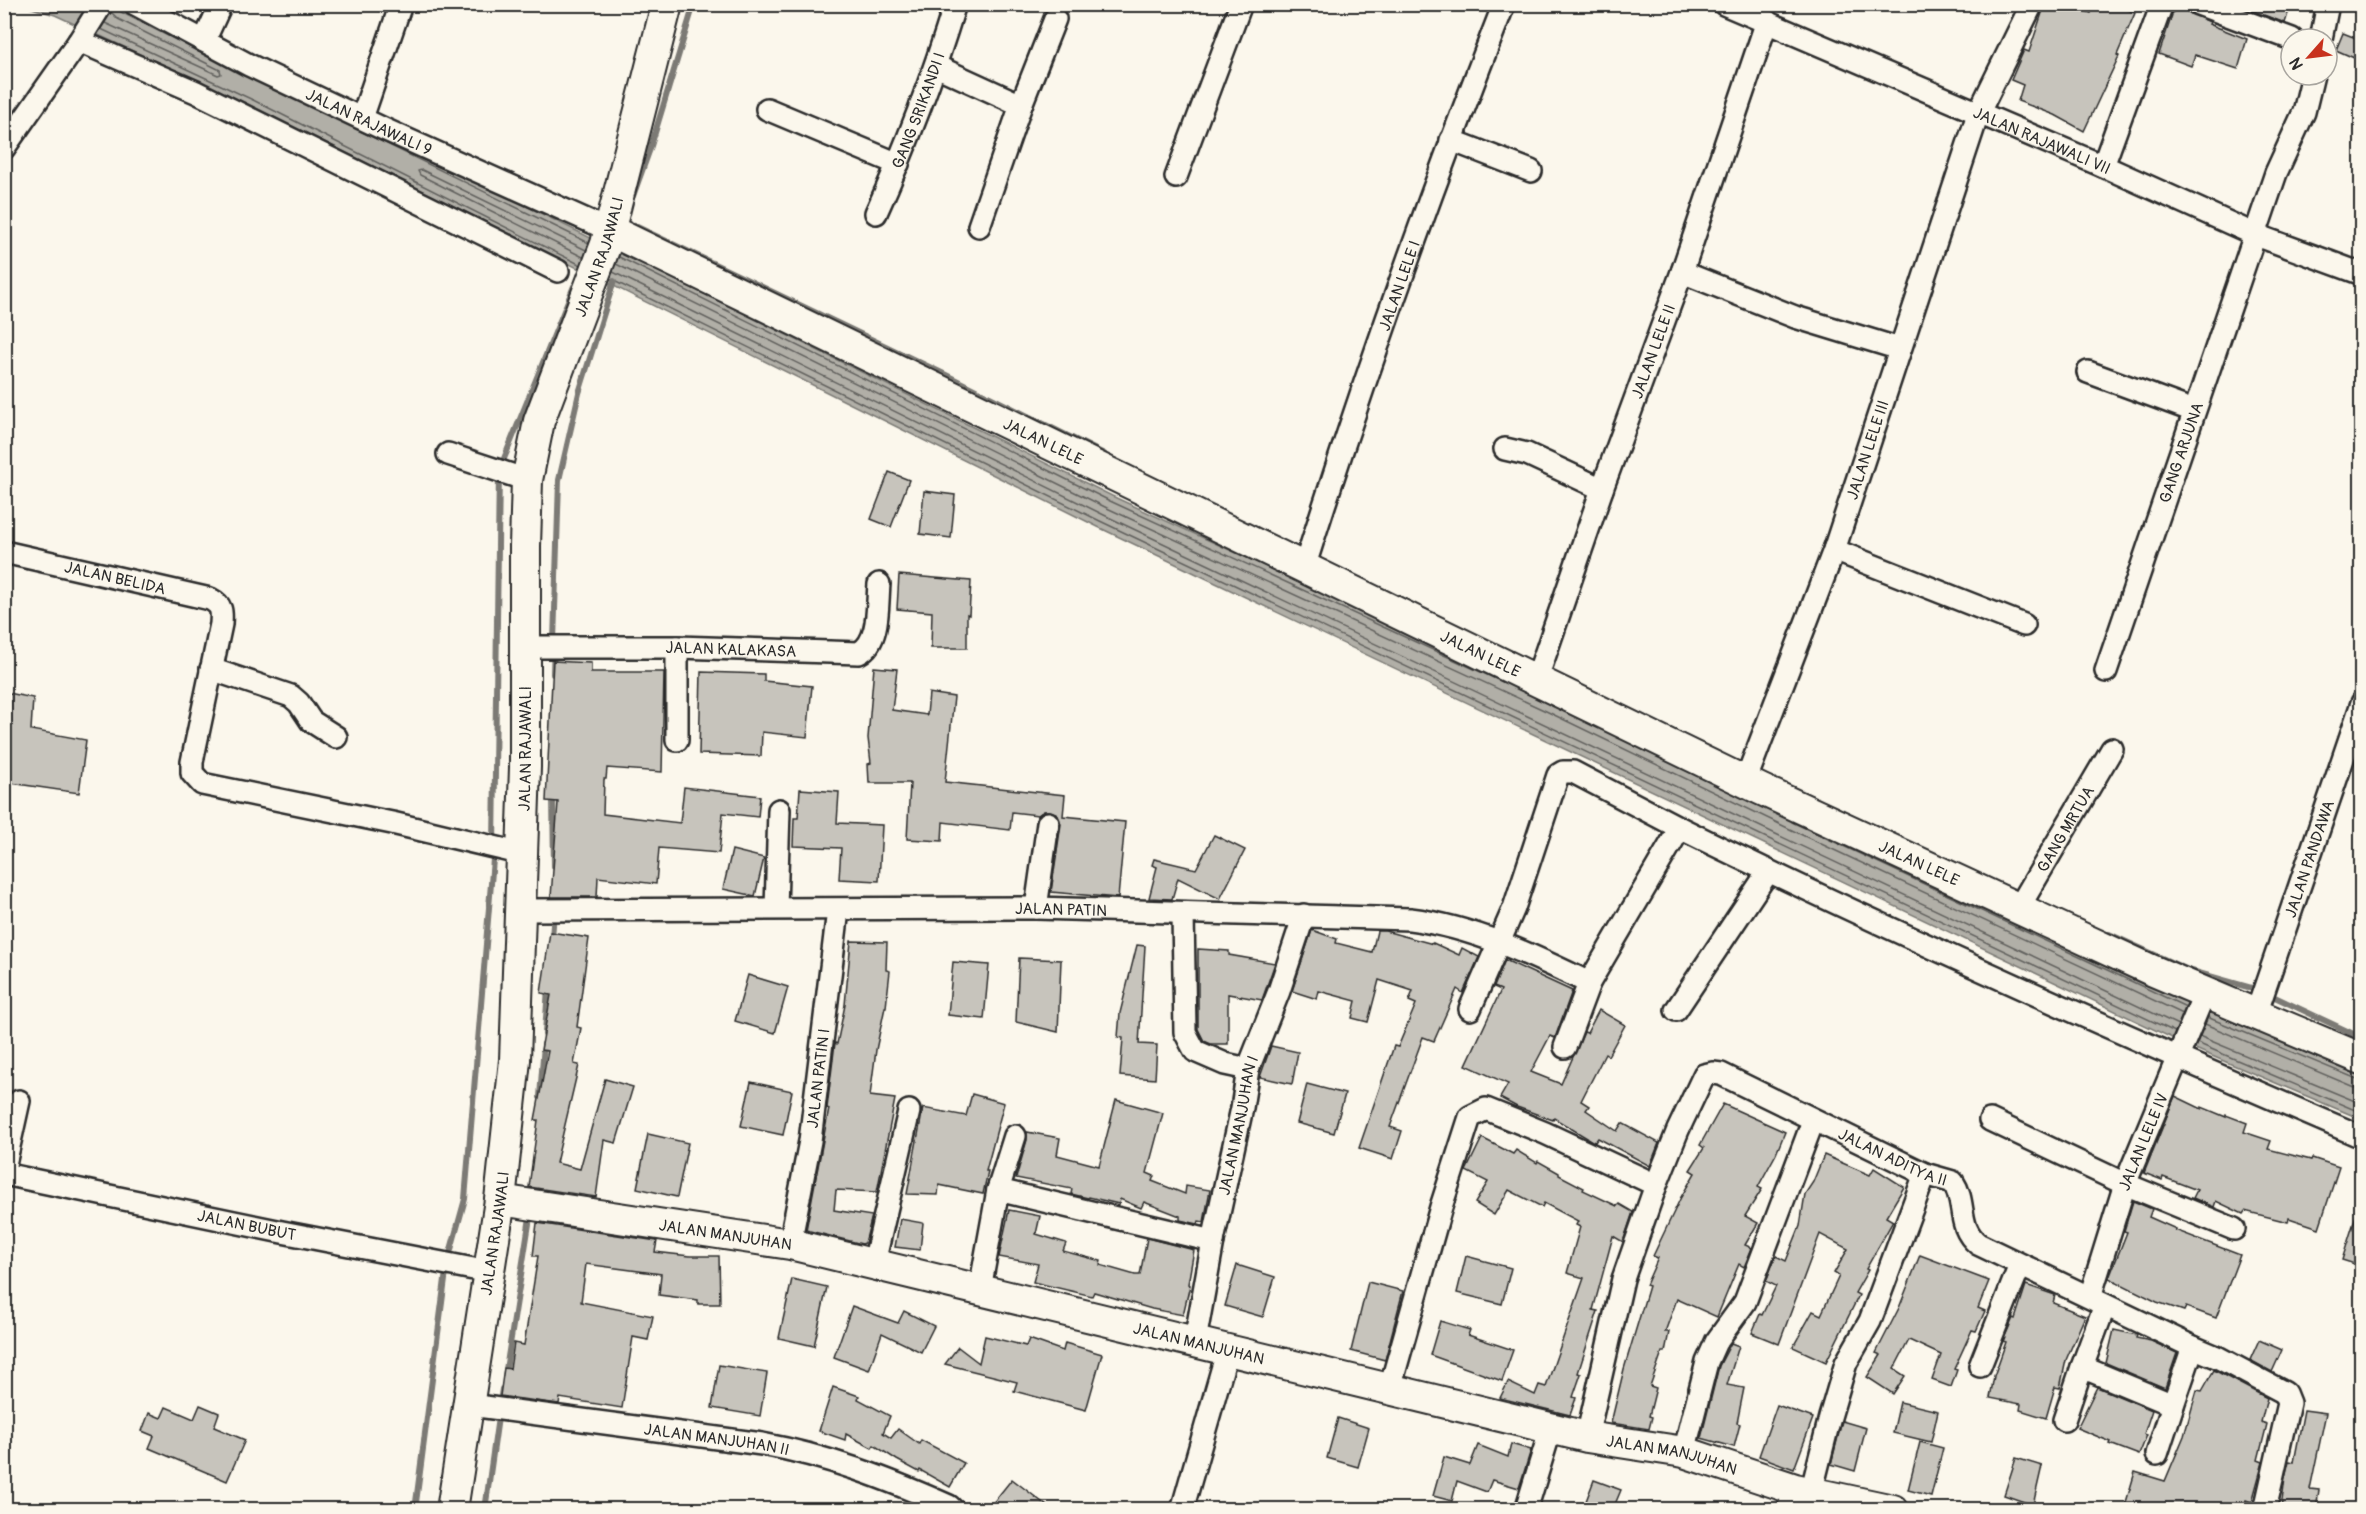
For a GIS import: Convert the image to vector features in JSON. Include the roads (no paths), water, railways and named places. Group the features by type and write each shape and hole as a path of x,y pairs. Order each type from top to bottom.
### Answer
{"main road":[{"name":"JALAN RAJAWALI","path":"452,1509 470,1405 500,1200 515,1060 525,766 527,480 539,421 608,237 667,4"},
{"name":"JALAN LELE","path":"608,237 1304,568 1745,782 2149,969 2202,999 2256,1014 2361,1059"},
{"name":"JALAN MANJUHAN","path":"500,1200 790,1244 1587,1437 1684,1452 1798,1497 1893,1509"}],"street":[{"path":"4,148 102,4"},
{"name":"JALAN RAJAWALI 9","path":"135,4 249,65 608,237"},
{"path":"204,41 221,4"},
{"path":"362,118 400,4"},
{"name":"GANG SRIKANDI I","path":"876,213 898,164 936,66 955,4"},
{"path":"1176,177 1241,4"},
{"name":"JALAN LELE I","path":"1304,568 1372,362 1451,140 1504,4"},
{"name":"JALAN RAJAWALI VII","path":"1724,4 1762,15 1978,114 2103,166 2256,235 2361,274"},
{"name":"JALAN LELE III","path":"1745,782 1834,550 1978,114 2032,4"},
{"path":"2103,166 2162,4"},
{"path":"2198,4 2279,34"},
{"path":"2323,27 2328,4"},
{"name":"JALAN LELE II","path":"1536,681 1602,489 1682,272 1762,15"},
{"path":"979,226 1021,105 1055,19"},
{"path":"83,35 558,271"},
{"path":"936,66 1021,105"},
{"name":"GANG ARJUNA","path":"2106,671 2276,173 2304,112 2310,87"},
{"path":"766,109 898,164"},
{"path":"1451,140 1531,171"},
{"path":"1682,272 1795,317 1900,349"},
{"path":"2088,372 2194,411"},
{"path":"1505,449 1527,454 1602,489"},
{"path":"448,454 527,480"},
{"path":"1834,550 2024,625"},
{"name":"JALAN BELIDA","path":"4,552 210,599 218,603 222,611 212,669"},
{"name":"JALAN KALAKASA","path":"525,647 677,647 859,653 867,650 871,643 876,621 879,584"},
{"path":"677,647 678,740"},
{"path":"336,737 311,721 299,703 291,696 212,669 191,768 194,777 202,784 392,823 523,854"},
{"name":"JALAN PANDAWA","path":"2256,1014 2361,704"},
{"name":"GANG MRTUA","path":"2018,909 2112,749"},
{"path":"1470,1009 1530,863 1558,775 1563,772 1573,772 1768,872 2180,1050 2361,1137"},
{"path":"776,908 779,810"},
{"path":"1036,908 1048,823"},
{"path":"1565,1047 1589,983 1680,828"},
{"path":"1676,1010 1768,872"},
{"name":"JALAN PATIN","path":"521,910 1036,908 1410,919 1439,923 1499,943 1589,983"},
{"name":"JALAN PATIN I","path":"790,1244 810,1141 838,910"},
{"path":"1183,914 1185,1032 1195,1051 1225,1064 1248,1069"},
{"name":"JALAN MANJUHAN I","path":"1195,1341 1248,1069 1279,991 1304,915"},
{"name":"JALAN LELE IV","path":"2082,1367 2125,1184 2202,999"},
{"name":"JALAN ADITYA II","path":"1587,1437 1623,1279 1678,1130 1704,1075 1713,1073 1721,1074 1925,1174 1953,1182 1969,1237 1978,1244 2219,1358 2285,1393 2289,1403 2265,1509"},
{"path":"4,1168 20,1101"},
{"path":"1390,1388 1466,1126 1470,1117 1476,1112 1486,1109 1545,1133 1656,1185"},
{"path":"874,1263 909,1111"},
{"path":"1990,1120 2125,1184 2234,1229"},
{"path":"1684,1452 1707,1362 1716,1342 1745,1302 1813,1121"},
{"path":"980,1289 998,1190 1015,1136"},
{"name":"JALAN BUBUT","path":"4,1174 489,1272"},
{"path":"1798,1497 1830,1417 1846,1363 1870,1321 1925,1174"},
{"path":"998,1190 1213,1241"},
{"path":"1980,1366 2020,1265"},
{"path":"2157,1454 2193,1347"},
{"path":"1182,1509 1228,1349"},
{"path":"2064,1420 2082,1367 2173,1405"},
{"name":"JALAN MANJUHAN II","path":"470,1405 806,1452 899,1484 953,1509"},
{"path":"1526,1509 1551,1428"}],"water":[{"path":"22,5 118,5 134,12 1112,496 1336,599 2199,1007 2361,1076 2361,1119 2193,1048 1098,527 250,105 55,15"}],"waterway":[{"path":"633,196 651,146 694,4"},
{"path":"635,226 946,375 1104,454"},
{"path":"553,674 559,480 579,393 614,281"},
{"path":"415,1510 447,1264 465,1199 494,847 499,471 574,286"},
{"path":"553,795 554,866"},
{"path":"552,938 554,912"},
{"path":"2109,934 2188,970 2262,991 2362,1038"},
{"path":"545,1034 548,987"},
{"path":"540,1097 544,1044"},
{"path":"505,1376 531,1211"},
{"path":"485,1510 502,1389"}]}
